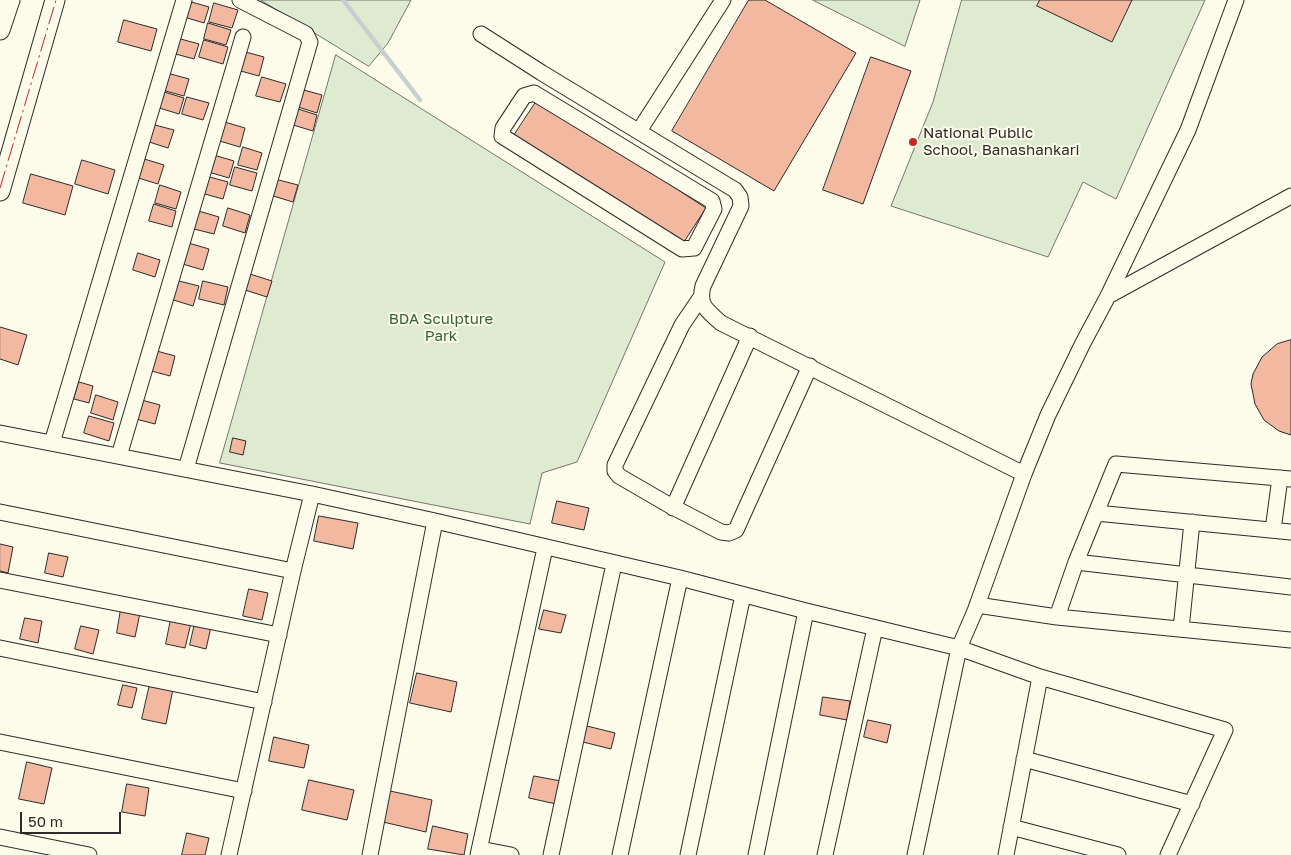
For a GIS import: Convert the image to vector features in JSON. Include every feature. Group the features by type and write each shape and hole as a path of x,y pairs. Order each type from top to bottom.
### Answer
{"main road":[{"path":"0,30 10,0"},
{"path":"0,192 54,0"}],"street":[{"path":"52,443 184,0"},
{"path":"186,470 310,42 306,34 240,0"},
{"path":"639,131 723,0"},
{"path":"914,855 959,648 976,608 1024,474 1048,415 1188,130 1236,0"},
{"path":"481,34 735,190 740,197 742,206 703,286 700,297 682,325 615,465 615,471 619,476 673,508 721,532 729,533 736,530 810,366"},
{"path":"119,456 243,37"},
{"path":"534,93 590,126 712,201 714,209 694,248 682,249 502,136 503,128 524,96 534,93"},
{"path":"590,126 601,109"},
{"path":"1108,296 1291,196"},
{"path":"700,297 705,308 721,322 1024,474"},
{"path":"673,508 750,336"},
{"path":"0,433 312,494 680,578 959,648 1040,677 1225,730 1168,855"},
{"path":"1057,617 1076,562 1116,464 1286,478 1273,530"},
{"path":"230,855 312,494"},
{"path":"0,512 293,571"},
{"path":"1096,513 1291,532"},
{"path":"370,855 435,521"},
{"path":"1181,629 1192,522"},
{"path":"511,855 479,852 545,548"},
{"path":"1076,562 1291,586"},
{"path":"551,855 614,564"},
{"path":"620,855 680,578"},
{"path":"0,580 279,635"},
{"path":"688,855 743,595"},
{"path":"976,608 1291,640"},
{"path":"756,855 806,611"},
{"path":"825,855 874,628"},
{"path":"0,648 264,702"},
{"path":"1006,855 1040,677"},
{"path":"0,742 244,791"},
{"path":"1024,759 1192,804"},
{"path":"1011,827 1118,855"},
{"path":"0,838 89,855"}],"green space":[{"path":"261,0 411,0 388,43 369,66"},
{"path":"813,0 920,0 905,46"},
{"path":"962,0 1205,0 1116,199 1083,182 1048,257 891,206 933,102"},
{"name":"BDA Sculpture Park","path":"336,55 665,262 577,462 542,473 530,524 220,463"}],"building":[{"path":"749,0 765,0 856,53 774,191 672,131"},
{"path":"1040,0 1132,0 1112,42 1037,6"},
{"path":"188,1 209,7 204,23 184,17"},
{"path":"214,3 238,10 232,28 209,22"},
{"path":"124,20 157,29 151,51 118,42"},
{"path":"208,23 231,30 226,45 204,39"},
{"path":"177,38 199,44 194,59 172,53"},
{"path":"204,40 228,47 223,64 199,57"},
{"path":"242,51 264,57 259,76 237,70"},
{"path":"871,57 911,71 863,204 823,190"},
{"path":"167,73 189,79 184,96 162,90"},
{"path":"262,77 286,84 280,102 256,96"},
{"path":"300,89 322,95 317,113 295,106"},
{"path":"161,91 184,98 179,114 156,107"},
{"path":"187,97 209,103 203,120 182,114"},
{"path":"538,99 706,208 682,245 513,137"},
{"path":"295,108 317,115 313,131 290,124"},
{"path":"221,121 245,128 240,147 216,140"},
{"path":"151,124 174,130 168,148 146,141"},
{"path":"243,147 262,153 257,170 238,165"},
{"path":"210,154 234,161 229,178 205,171"},
{"path":"141,158 164,165 158,184 135,177"},
{"path":"82,160 115,170 108,194 75,184"},
{"path":"235,167 257,173 252,191 230,185"},
{"path":"31,174 73,186 65,215 23,203"},
{"path":"206,176 228,182 223,199 201,193"},
{"path":"275,179 298,185 293,202 270,195"},
{"path":"160,185 181,192 176,209 155,203"},
{"path":"154,204 176,211 172,227 149,221"},
{"path":"228,208 250,215 245,233 223,226"},
{"path":"195,210 219,217 214,234 190,228"},
{"path":"185,242 209,249 203,270 179,263"},
{"path":"138,253 160,260 155,277 133,270"},
{"path":"250,274 272,281 267,297 245,290"},
{"path":"175,280 199,286 193,306 170,299"},
{"path":"203,281 228,287 224,305 199,299"},
{"path":"0,327 27,335 18,365 0,359"},
{"path":"1291,340 1291,435 1279,431 1264,420 1255,404 1251,384 1253,374 1262,357 1277,344"},
{"path":"153,350 175,356 170,376 148,370"},
{"path":"79,382 93,386 89,403 74,399"},
{"path":"96,395 118,402 113,420 91,413"},
{"path":"138,399 160,405 155,424 132,418"},
{"path":"89,416 114,423 109,441 84,433"},
{"path":"233,438 246,441 243,455 230,452"},
{"path":"557,501 589,508 584,530 552,523"},
{"path":"319,516 358,523 353,549 314,541"},
{"path":"0,544 13,547 8,573 0,571"},
{"path":"49,553 68,557 63,577 45,573"},
{"path":"249,589 268,593 262,620 243,616"},
{"path":"121,609 140,613 135,637 117,633"},
{"path":"544,610 566,615 561,633 539,629"},
{"path":"25,618 42,621 38,643 20,639"},
{"path":"171,619 191,623 185,648 166,644"},
{"path":"195,623 211,627 206,649 190,645"},
{"path":"81,626 99,630 93,654 75,649"},
{"path":"417,673 457,682 451,712 410,703"},
{"path":"150,684 173,689 166,724 142,719"},
{"path":"123,685 137,688 132,708 118,705"},
{"path":"823,697 850,701 847,720 820,715"},
{"path":"868,720 891,725 887,743 864,737"},
{"path":"587,726 615,733 611,749 583,742"},
{"path":"274,737 309,745 304,768 269,761"},
{"path":"27,762 52,768 44,804 19,799"},
{"path":"534,776 561,781 556,804 529,798"},
{"path":"309,780 354,790 347,820 302,810"},
{"path":"127,784 149,788 145,816 122,812"},
{"path":"390,791 432,800 426,832 383,822"},
{"path":"433,826 468,834 464,855 428,849"},
{"path":"187,833 209,838 205,855 182,855"}],"waterway":[{"path":"343,0 420,100"}],"power":[{"path":"0,188 56,0"}],"place":[{"name":"National Public School, Banashankari","path":"913,142"}]}
